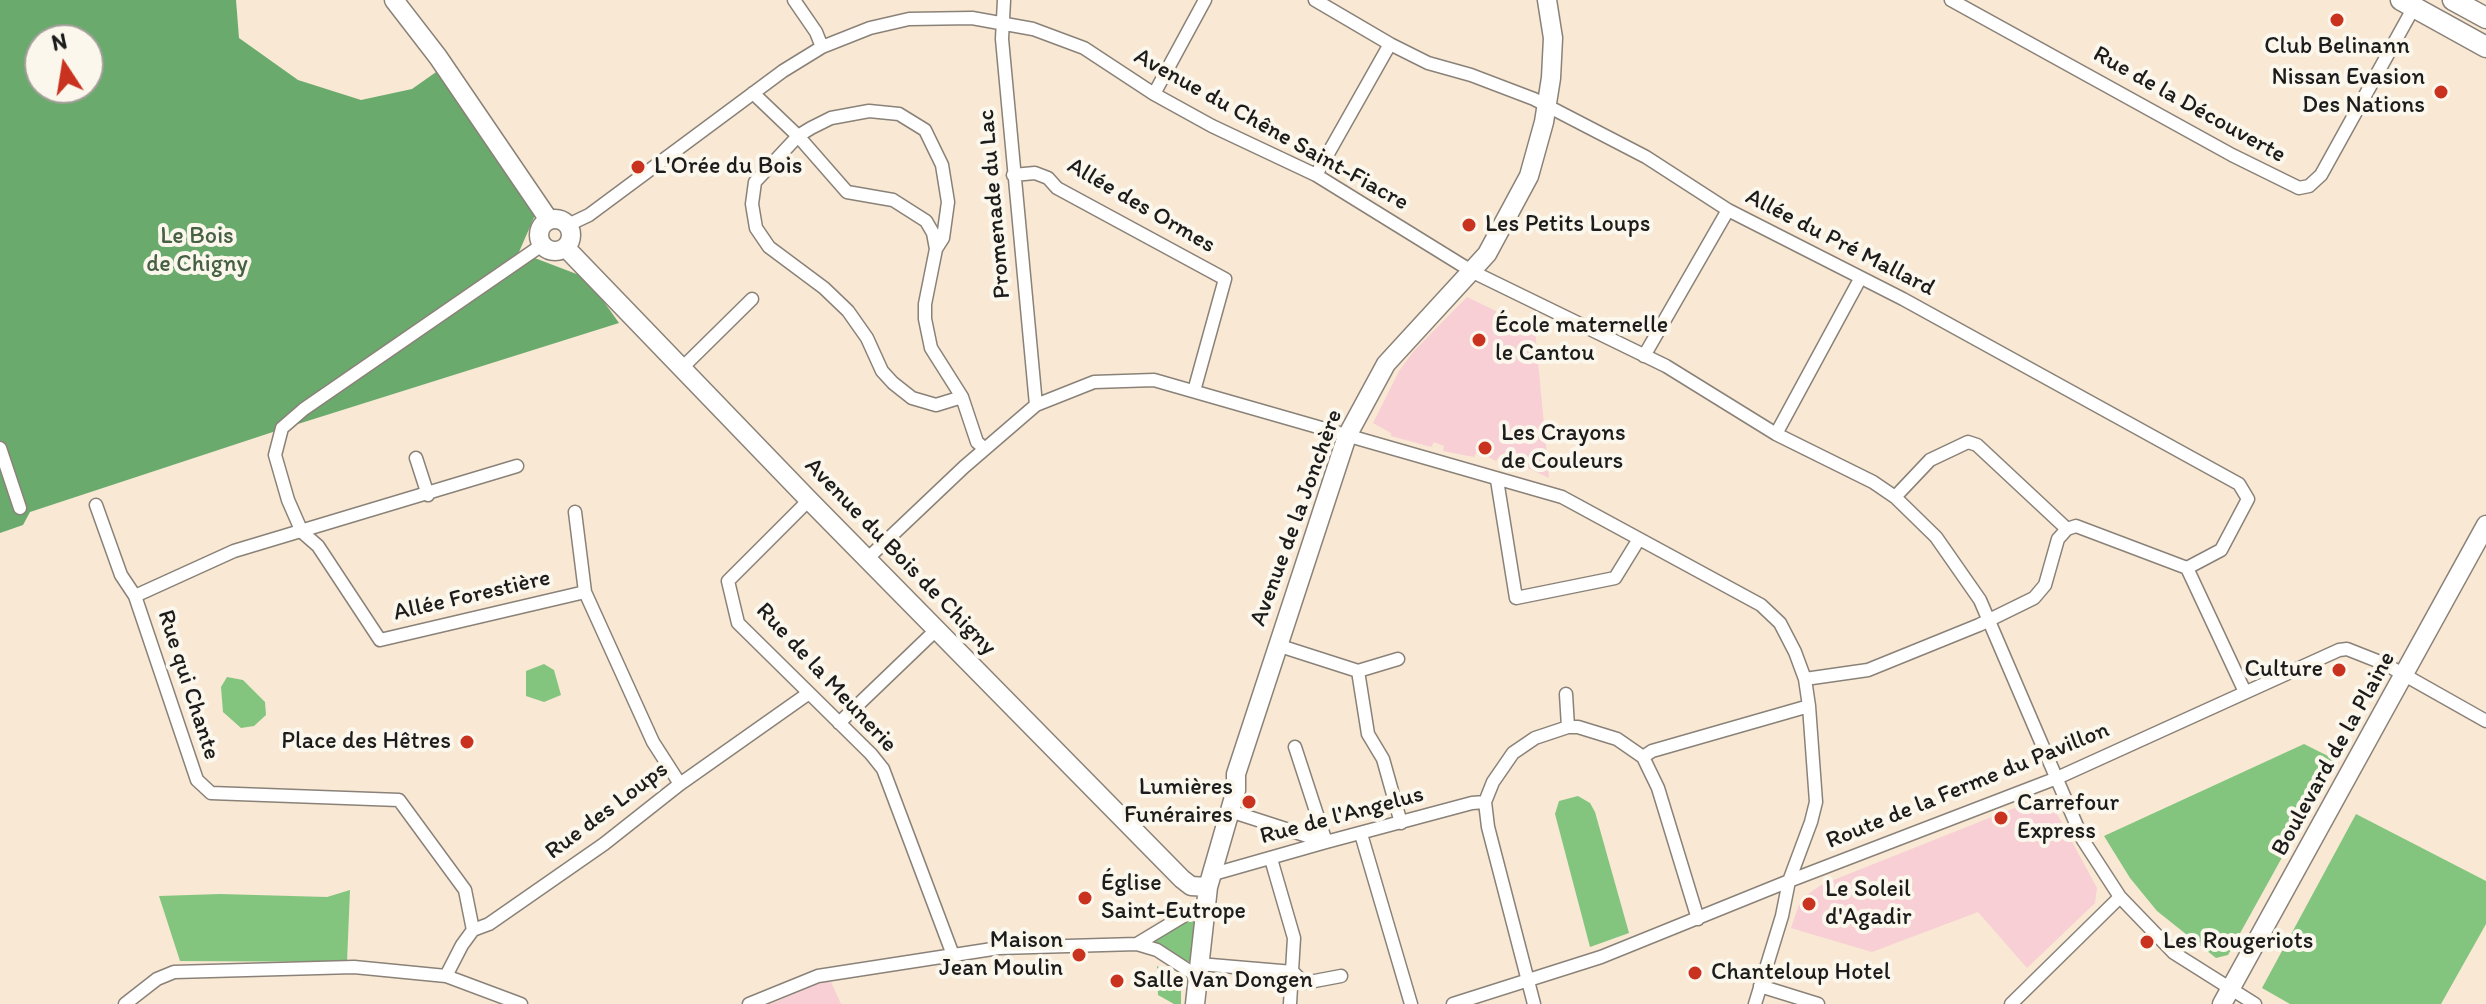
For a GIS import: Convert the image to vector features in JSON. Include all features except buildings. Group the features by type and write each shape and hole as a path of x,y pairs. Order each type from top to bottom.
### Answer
{"main road":[{"path":"394,0 438,57 549,220"},
{"name":"Avenue de la Jonchère","path":"1195,1004 1208,888 1236,790 1236,774 1347,436 1386,364 1487,254 1529,176 1551,78 1553,38 1547,0"},
{"path":"2453,0 2486,18"},
{"path":"2407,4 2486,47"},
{"path":"549,220 559,220 568,225 571,237 566,248 553,251 542,245 539,231 549,220"},
{"name":"Avenue du Bois de Chigny","path":"566,248 1182,879 1191,886 1208,888"},
{"name":"Boulevard de la Plaine","path":"2226,997 2486,525"}],"street":[{"path":"794,0 816,32 822,47"},
{"name":"Promenade du Lac","path":"1004,0 1002,22 1013,175 1036,405"},
{"path":"1154,94 1205,0"},
{"name":"Allée du Pré Mallard","path":"1315,0 1428,63 1471,75 1546,105 1646,157 1728,210 1903,299 2239,484 2248,499 2221,550 2187,568"},
{"name":"Rue de la Découverte","path":"1951,0 2232,155 2299,188 2309,186 2321,175 2407,4"},
{"name":"Avenue du Chêne Saint-Fiacre","path":"568,225 589,215 753,93 822,47 870,28 909,19 972,18 1033,29 1084,48 1154,94 1212,126 1316,175 1473,272 1666,366 1776,434 1873,482 1895,497 1936,537 1959,567 1989,619 2083,840 2120,897 2174,953 2226,997 2255,1004"},
{"path":"1316,175 1390,44"},
{"path":"753,93 798,136 847,192 893,200 926,221 933,233 936,249 925,319 931,348 962,397 977,442 985,449"},
{"path":"936,249 943,238 948,202 942,165 925,130 899,114 869,111 831,118 798,136 755,182 752,204 756,228 769,247 824,288 848,311 867,338 882,371 893,383 912,398 936,405 962,397"},
{"name":"Allée des Ormes","path":"1013,175 1035,173 1048,178 1057,188 1225,279 1194,391"},
{"path":"1644,356 1728,210"},
{"name":"Allée Forestière","path":"542,245 304,409 282,428 275,455 288,500 302,532 318,546 380,640 585,592 653,742 680,784"},
{"path":"1776,434 1860,279"},
{"path":"683,367 752,299"},
{"path":"867,559 1036,405 1067,390 1094,382 1154,380 1562,497 1761,605 1780,623 1805,679 1816,802 1789,881 1782,916 1755,1004"},
{"path":"1895,497 1930,460 1968,442 1977,445 2067,529"},
{"path":"0,448 20,508"},
{"path":"416,458 428,495"},
{"name":"Rue qui Chante","path":"473,930 465,890 399,800 211,793 204,787 197,780 135,596 234,551 517,466"},
{"path":"1497,480 1516,598 1615,578 1639,539"},
{"name":"Rue de la Meunerie","path":"809,500 728,581 738,623 883,769 953,955"},
{"path":"96,505 121,575 135,596"},
{"path":"575,512 585,592"},
{"path":"1805,679 1868,670 2034,598 2045,585 2058,539 2067,529 2076,526 2187,568 2245,692"},
{"path":"839,723 937,629"},
{"path":"1277,645 1358,671 1398,659"},
{"name":"Route de la Ferme du Pavillon","path":"1453,1004 1601,957 2057,778 2339,650 2347,649 2385,664 2486,721"},
{"path":"1358,671 1368,734 1383,759 1401,823"},
{"name":"Rue des Loups","path":"446,976 473,930 489,924 591,853 680,784 809,693"},
{"path":"1566,694 1568,727"},
{"path":"1643,757 1652,751 1809,706"},
{"path":"1534,1004 1488,827 1485,802 1493,782 1513,753 1535,738 1568,727 1590,729 1617,739 1643,757 1658,788 1698,919"},
{"path":"1295,747 1326,842"},
{"name":"Rue de l'Angelus","path":"1137,944 1208,888 1271,859 1485,802"},
{"path":"1230,811 1326,842"},
{"path":"1361,834 1411,1004"},
{"path":"1271,859 1294,938 1290,1004"},
{"path":"2011,1004 2120,897"},
{"path":"749,1004 818,976 999,948 1137,944 1198,970 1293,972 1304,983 1341,976"},
{"path":"125,1004 157,979 174,972 354,967 446,976 521,1004"},
{"path":"1760,986 1818,1004"}],"shaded area":[{"path":"1467,297 1535,330 1549,478 1500,455 1496,461 1477,451 1474,457 1443,451 1444,446 1434,442 1431,447 1391,436 1391,433 1373,423 1399,371 1413,352"},
{"path":"2032,801 2056,812 2097,888 2095,903 2027,968 1978,912 1872,952 1791,928 1801,899 1821,885"},
{"path":"825,981 831,982 841,1004 770,1004"}],"green space":[{"name":"Le Bois de Chigny","path":"0,0 236,0 239,38 298,80 361,100 412,89 439,70 536,213 519,252 587,278 619,323 30,512 23,525 0,533"},
{"path":"544,664 554,670 561,695 544,702 526,696 526,671"},
{"path":"227,677 243,680 265,702 266,715 254,726 241,728 223,712 221,687"},
{"path":"2304,744 2336,760 2228,955 2216,958 2157,911 2130,878 2104,836"},
{"path":"1578,796 1590,803 1595,812 1629,933 1590,947 1555,814 1559,801"},
{"path":"2356,814 2486,881 2486,924 2441,1004 2290,1004 2262,988"},
{"path":"350,890 347,962 180,961 159,896 327,897"},
{"path":"1197,912 1192,961 1186,962 1155,942 1155,938"},
{"path":"1157,966 1172,974 1181,984 1181,1004 1174,1004 1158,995"}],"place":[{"name":"Club Belinann","path":"2337,20"},
{"name":"Nissan Evasion Des Nations","path":"2441,92"},
{"name":"L'Orée du Bois","path":"638,167"},
{"name":"Les Petits Loups","path":"1469,225"},
{"name":"École maternelle le Cantou","path":"1479,340"},
{"name":"Les Crayons de Couleurs","path":"1485,448"},
{"name":"Culture","path":"2339,670"},
{"name":"Place des Hêtres","path":"467,742"},
{"name":"Lumières Funéraires","path":"1249,802"},
{"name":"Carrefour Express","path":"2001,818"},
{"name":"Église Saint-Eutrope","path":"1085,898"},
{"name":"Le Soleil d'Agadir","path":"1809,904"},
{"name":"Les Rougeriots","path":"2147,942"},
{"name":"Maison Jean Moulin","path":"1079,955"},
{"name":"Chanteloup Hotel","path":"1695,973"},
{"name":"Salle Van Dongen","path":"1117,981"}]}
